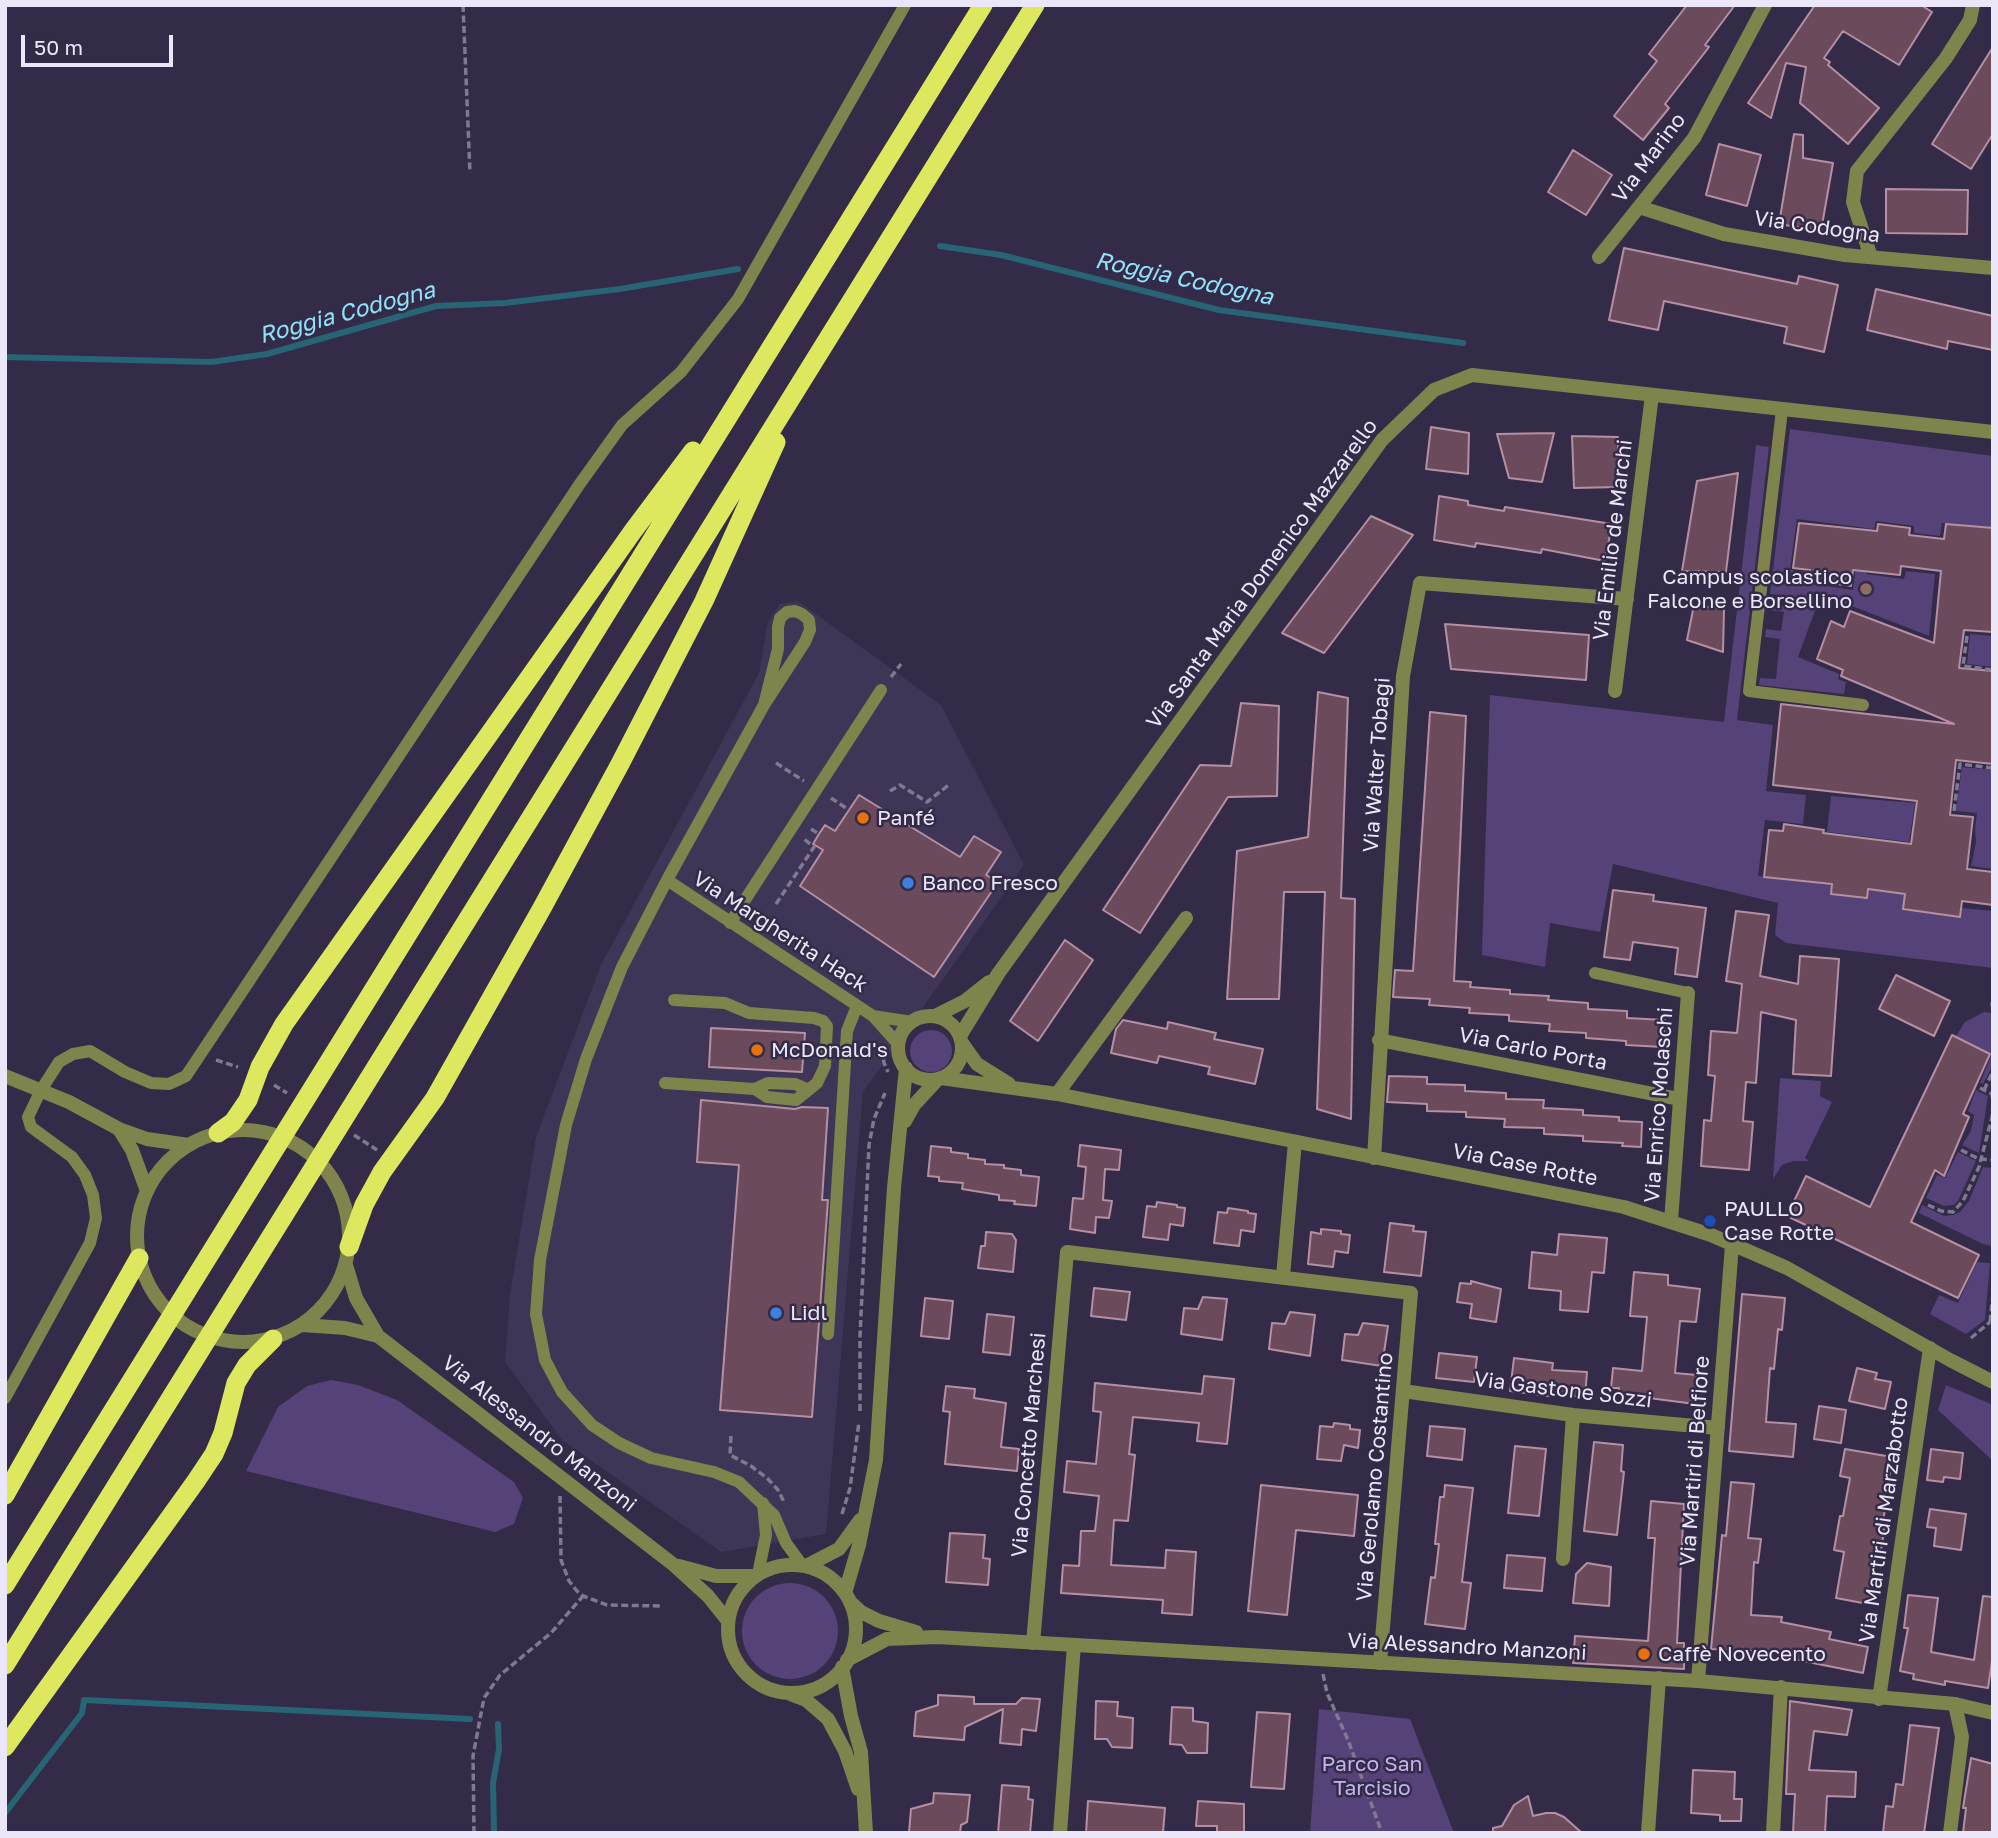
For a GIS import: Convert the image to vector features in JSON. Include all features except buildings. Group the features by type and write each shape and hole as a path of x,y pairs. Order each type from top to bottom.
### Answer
{"highway":[{"path":"5,1585 983,5"},
{"path":"5,1665 1035,5"},
{"path":"218,1133 233,1122 248,1100 260,1067 308,990 633,531 769,349"},
{"path":"347,1256 364,1205 382,1172 435,1098 620,764 704,601 807,373"},
{"path":"5,1495 139,1258"},
{"path":"5,1747 196,1482 214,1454 223,1433 236,1383 247,1365 273,1339"}],"street":[{"name":"Via Marino","path":"1599,257 1694,138 1765,5"},
{"path":"1871,257 1853,202 1857,172 1946,58 1970,20 1973,5"},
{"name":"Via Codogna","path":"1639,207 1724,234 1871,257 1993,268"},
{"name":"Via Santa Maria Domenico Mazzarello","path":"961,1039 998,974 1382,440 1434,390 1472,375 1993,432"},
{"name":"Via Emilio de Marchi","path":"1615,691 1652,394"},
{"name":"Via Walter Tobagi","path":"1374,1158 1403,676 1420,583 1627,598"},
{"path":"1057,1094 1186,918"},
{"name":"Via Santa Maria Domenico Mazzarello","path":"935,1016 965,1001 998,974"},
{"name":"Via Enrico Molaschi","path":"1671,1221 1688,992"},
{"path":"900,1139 911,1110 939,1078 950,1073 962,1052 961,1039 951,1023 935,1016 923,1017 912,1022 903,1032 899,1045 900,1056 906,1068 920,1078 939,1078"},
{"name":"Via Case Rotte","path":"961,1039 977,1064 1016,1088"},
{"name":"Via Carlo Porta","path":"1379,1040 1679,1099"},
{"path":"847,1598 876,1460 894,1188 906,1068"},
{"path":"5,1076 69,1102 119,1129 147,1139 189,1145"},
{"name":"Via Case Rotte","path":"939,1078 1057,1094 1595,1199 1671,1221 1805,1277 1993,1382"},
{"path":"119,1129 132,1150 147,1191"},
{"path":"251,1130 292,1142 313,1156 330,1175 342,1197 348,1221 347,1256 329,1299 317,1314 302,1325 273,1339 241,1343 225,1341 210,1338 181,1323 169,1313 155,1294 139,1258 137,1231 147,1191 165,1165 189,1145 218,1133 251,1130"},
{"path":"1283,1276 1295,1142"},
{"name":"Via Martiri di Belfiore","path":"1698,1681 1732,1245"},
{"name":"Via Concetto Marchesi","path":"1033,1643 1067,1252 1283,1276"},
{"name":"Via Alessandro Manzoni","path":"347,1256 356,1298 378,1336 674,1565 708,1596 728,1622"},
{"name":"Via Gerolamo Costantino","path":"1283,1276 1410,1293 1380,1664"},
{"name":"Via Alessandro Manzoni","path":"302,1325 345,1328 378,1336"},
{"name":"Via Martiri di Marzabotto","path":"1880,1699 1930,1348"},
{"name":"Via Gastone Sozzi","path":"1403,1391 1573,1415 1718,1428"},
{"path":"1563,1559 1573,1415"},
{"path":"804,1566 839,1549 864,1513"},
{"name":"Via Alessandro Manzoni","path":"674,1565 710,1575 756,1575"},
{"path":"866,1814 848,1760 834,1729 814,1706 798,1697 764,1686 742,1669 731,1650 728,1622 736,1597 744,1585 756,1575 778,1566 804,1566 829,1576 847,1598 856,1631 845,1664 849,1707 861,1752 866,1814 866,1833"},
{"name":"Via Alessandro Manzoni","path":"847,1598 861,1612 879,1621 937,1637"},
{"name":"Via Alessandro Manzoni","path":"845,1664 887,1639 937,1637 1659,1678 1955,1704 1993,1713"},
{"path":"1060,1833 1074,1645"},
{"path":"784,1692 801,1692 818,1687 845,1664"},
{"path":"1648,1833 1659,1678"},
{"path":"1773,1833 1781,1687"},
{"path":"1950,1833 1962,1737 1955,1704"}],"lane":[{"path":"5,1398 90,1243 96,1218 93,1195 72,1157 31,1127 28,1117 59,1062 73,1054 90,1051 150,1083 169,1084 186,1076 594,464 622,425 681,372 738,299 905,5"},
{"path":"1782,410 1749,691 1863,705"},
{"path":"764,705 778,649 780,618 787,612 794,611 808,620 810,630 805,642 764,705 667,880 622,967 586,1059 566,1125 540,1260 536,1314 545,1360 562,1392 592,1425 651,1458 714,1472 739,1482 774,1515 786,1543 804,1566"},
{"path":"730,923 881,690"},
{"name":"Via Margherita Hack","path":"667,880 873,1016"},
{"path":"1595,973 1688,992"},
{"path":"665,1083 755,1089 767,1097 796,1100 817,1083 825,1066 827,1026 823,1021 749,1013 725,1003 674,1000"},
{"path":"828,1334 847,1031 857,1006"},
{"path":"873,1016 912,1022"},
{"path":"873,1016 899,1045"},
{"path":"756,1575 766,1535 763,1503"}],"path":[{"path":"463,5 470,173"},
{"path":"1967,636 1963,666 1993,670"},
{"path":"1954,811 1960,764 1993,768"},
{"path":"890,791 900,785 927,802 950,784"},
{"path":"776,904 814,847 804,840 817,819"},
{"path":"811,829 819,834"},
{"path":"1992,1002 1993,1012"},
{"path":"200,1056 243,1069"},
{"path":"1928,1205 1953,1212 1970,1188 1982,1159 1993,1103 1992,1094 1982,1089 1993,1071"},
{"path":"352,1134 379,1151"},
{"path":"1961,1150 1982,1159 1993,1160"},
{"path":"1971,1338 1991,1322 1993,1294"},
{"path":"560,1476 561,1560 569,1581 583,1596 607,1605 661,1606"},
{"path":"474,1833 472,1756 484,1698 500,1675 551,1633 583,1596"},
{"path":"1323,1671 1326,1693 1348,1740 1382,1833"}],"shaded area":[{"path":"798,601 941,705 1024,865 863,1092 826,1534 721,1552 562,1440 505,1362 510,1294 536,1137 601,965 759,673 768,622 780,604"}],"green space":[{"path":"1790,429 1993,456 1993,529 1942,523 1940,536 1914,533 1914,526 1876,521 1874,529 1797,519 1790,570 1807,572 1806,583 1853,590 1856,565 1867,566 1866,574 1904,579 1906,571 1935,574 1929,636 1821,594 1798,657 1839,674 1838,679 1846,682 1844,694 1759,685 1760,678 1776,679 1780,639 1765,637 1766,629 1781,631 1784,612 1768,610 1769,604 1784,606 1785,596 1770,594"},
{"path":"1756,445 1769,447 1737,720 1773,725 1766,791 1806,795 1803,824 1765,820 1758,876 1832,884 1831,894 1867,898 1868,889 1905,894 1904,910 1960,916 1961,908 1993,911 1993,968 1786,943 1775,935 1778,903 1613,864 1600,932 1550,923 1545,967 1482,955 1490,695 1724,722"},
{"path":"1970,634 1993,636 1993,667 1967,664"},
{"path":"1962,767 1993,770 1993,869 1971,866 1976,842 1977,813 1956,811"},
{"path":"1831,796 1915,803 1909,842 1827,832"},
{"path":"1984,1012 1992,1013 1993,1065 1983,1084 1980,1083 1992,1054 1956,1036 1965,1022"},
{"path":"931,1030 946,1036 952,1051 946,1066 931,1072 916,1066 910,1051 916,1036"},
{"path":"1780,1078 1821,1081 1820,1096 1832,1102 1805,1158 1809,1161 1793,1161 1782,1165 1773,1179"},
{"path":"1976,1090 1988,1096 1979,1153 1962,1145 1971,1131 1974,1115 1968,1111"},
{"path":"1958,1152 1976,1161 1958,1201 1954,1205 1944,1206 1926,1198 1937,1175 1945,1178"},
{"path":"1983,1167 1993,1168 1992,1246 1919,1213 1922,1205 1944,1216 1960,1212 1969,1201"},
{"path":"1977,1262 1990,1263 1985,1320 1966,1334 1930,1314 1939,1295 1958,1303"},
{"path":"331,1380 358,1385 397,1400 514,1482 523,1498 514,1524 495,1532 246,1471 278,1407 307,1386"},
{"path":"1946,1385 1993,1405 1993,1461 1938,1410"},
{"path":"790,1583 808,1587 824,1597 834,1613 838,1631 834,1649 824,1665 808,1675 790,1679 772,1675 756,1665 746,1649 742,1631 746,1613 756,1597 772,1587"},
{"name":"Parco San Tarcisio","path":"1319,1709 1410,1719 1454,1833 1310,1833"}],"waterway":[{"name":"Roggia Codogna","path":"940,246 1001,255 1219,310 1463,343"},
{"name":"Roggia Codogna","path":"5,357 211,362 267,354 436,306 505,303 620,289 738,269"},
{"path":"5,1813 82,1713 84,1700 470,1719"},
{"path":"494,1833 493,1783 499,1749 498,1724"}],"place":[{"name":"Campus scolastico Falcone e Borsellino","path":"1866,589"},
{"name":"Panfé","path":"863,818"},
{"name":"Banco Fresco","path":"908,883"},
{"name":"McDonald's","path":"757,1050"},
{"name":"PAULLO Case Rotte","path":"1710,1221"},
{"name":"Lidl","path":"776,1313"},
{"name":"Caffè Novecento","path":"1644,1654"}]}
